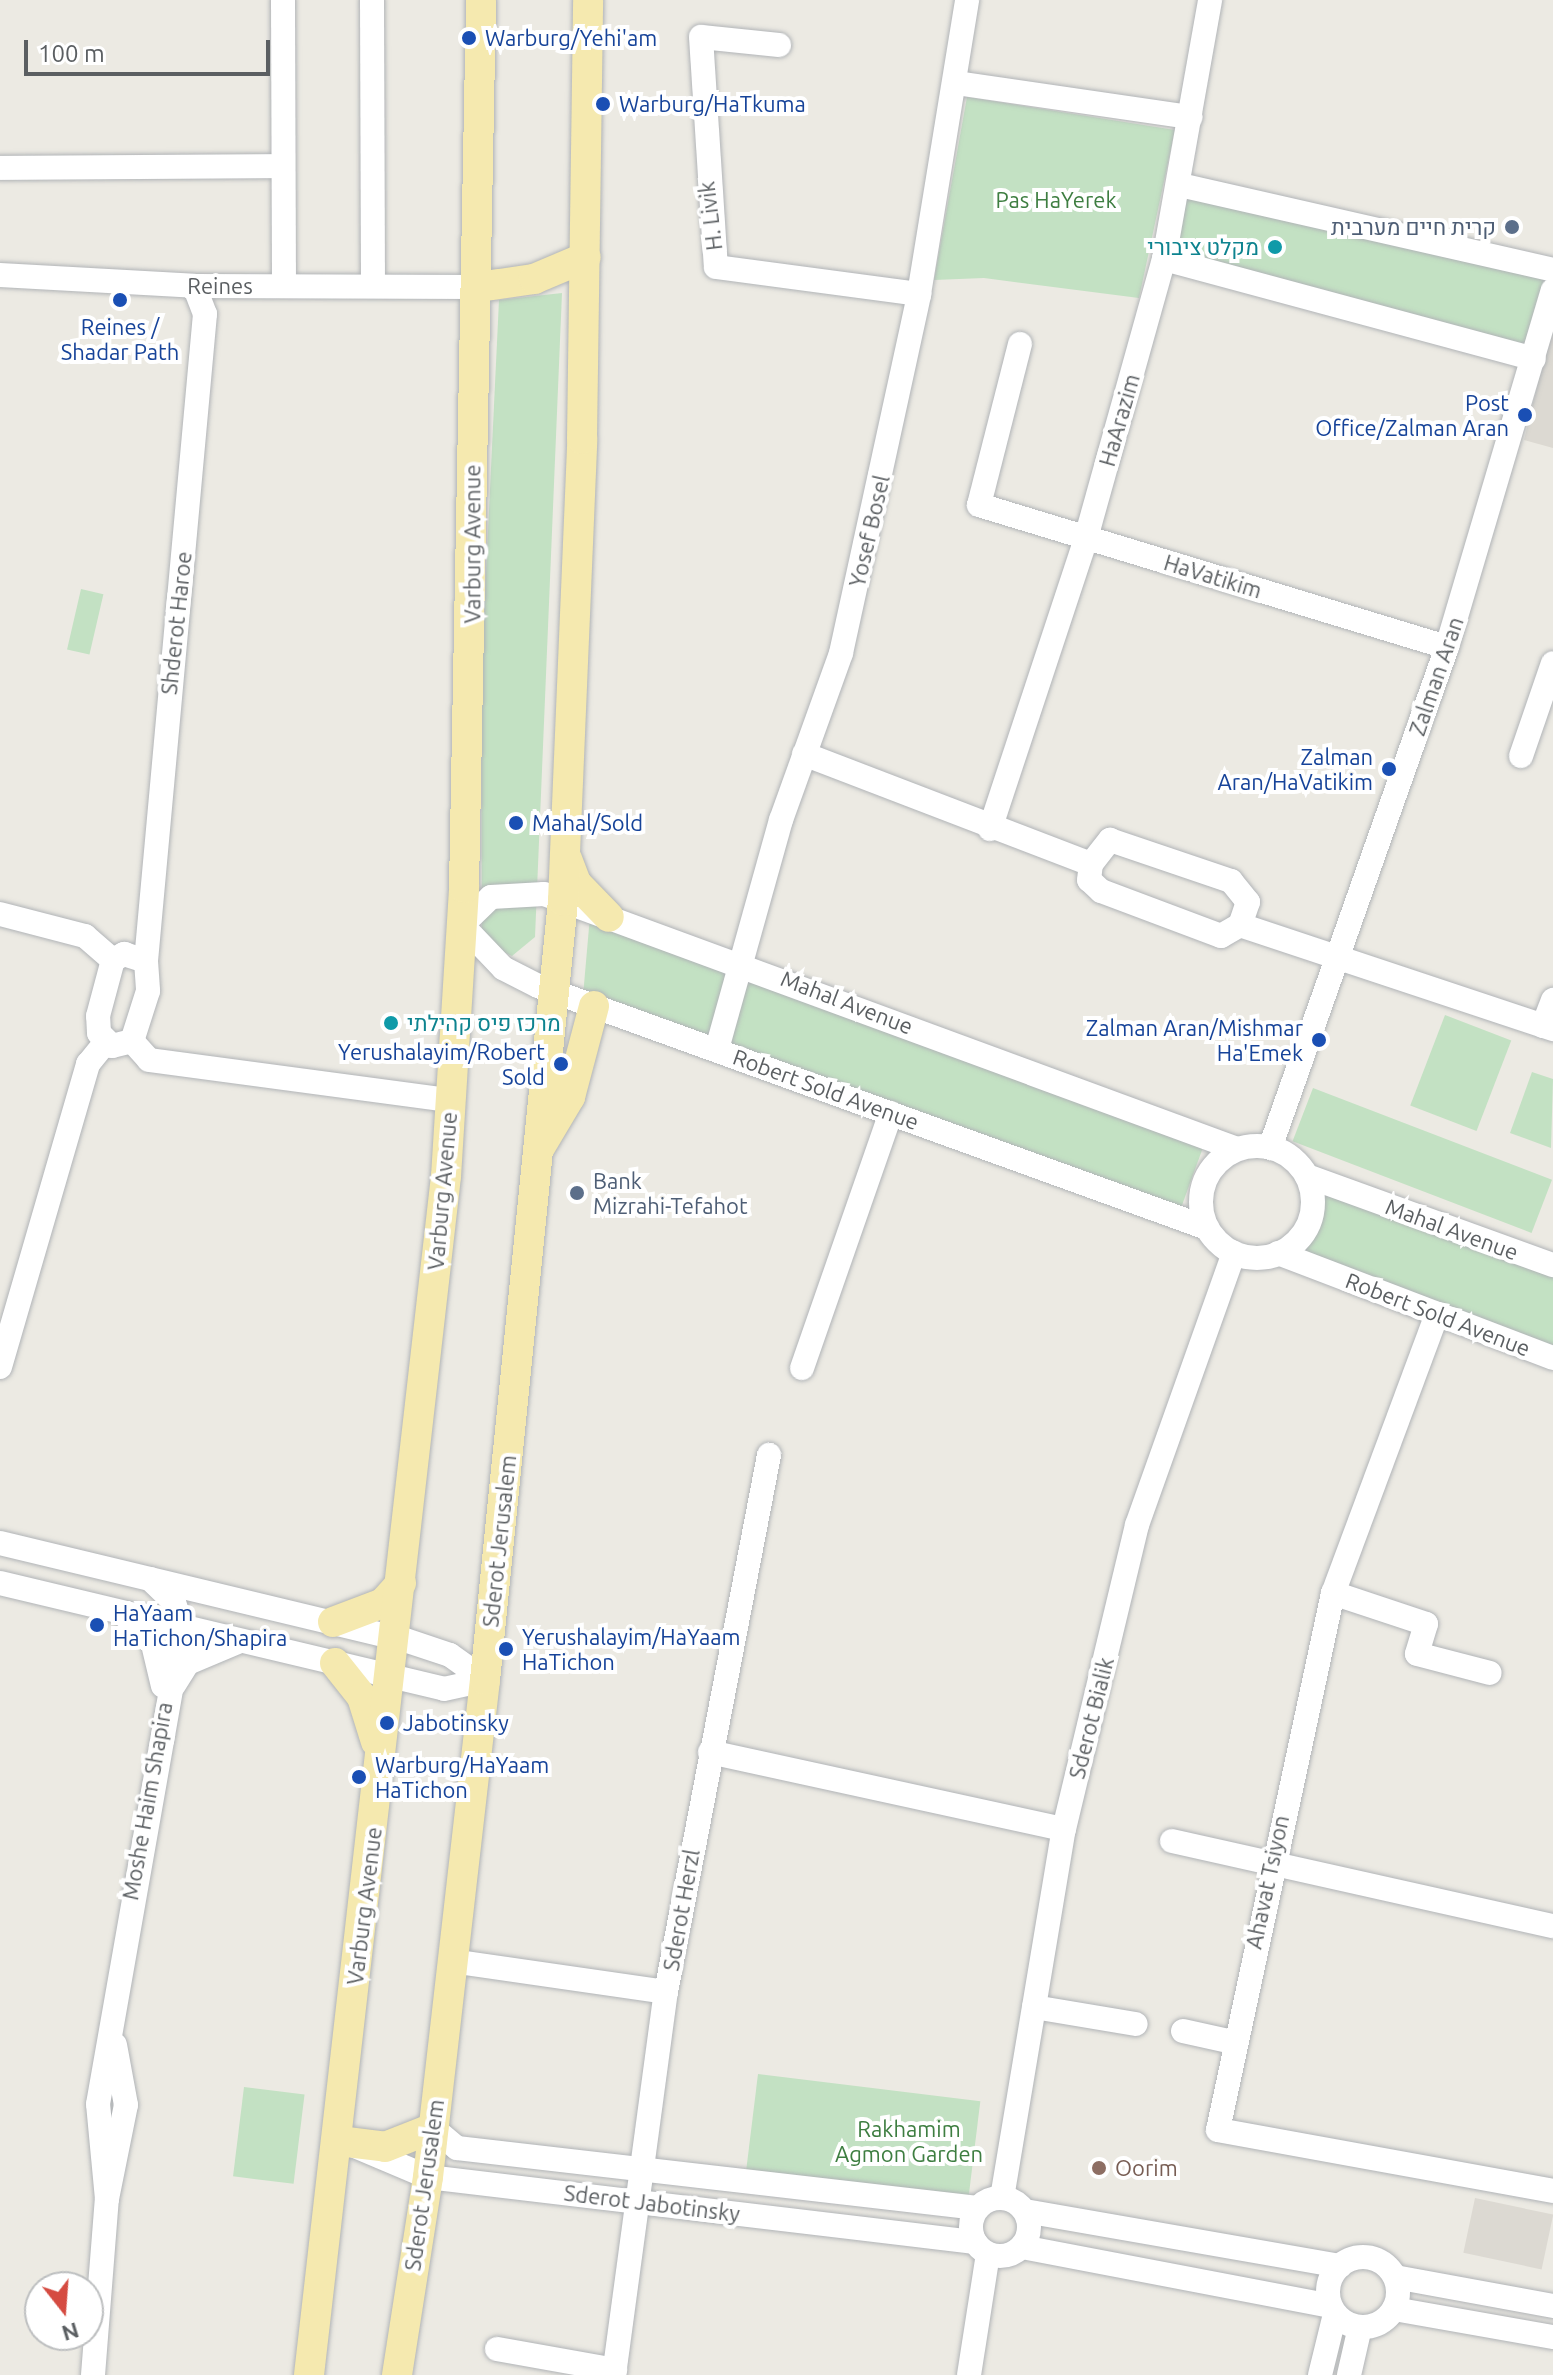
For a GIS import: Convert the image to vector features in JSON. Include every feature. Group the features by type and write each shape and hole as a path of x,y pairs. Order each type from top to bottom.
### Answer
{"main road":[{"name":"Varburg Avenue","path":"309,2375 342,2139 450,1100 462,925 479,254 481,0"},
{"path":"553,991 565,852 586,257 588,0"},
{"name":"Reines","path":"478,287 534,279 586,257"},
{"path":"565,852 576,883 609,917"},
{"name":"Sderot Jerusalem","path":"397,2375 428,2177 485,1680 553,991"},
{"path":"538,1151 570,1097 594,1006"},
{"path":"333,1622 383,1603 401,1583"},
{"path":"335,1663 367,1708 380,1765"},
{"path":"342,2139 385,2147 433,2128"}],"street":[{"path":"283,0 284,286"},
{"path":"372,0 373,286"},
{"name":"Yosef Bosel","path":"717,1049 740,962 804,754 841,653 919,294 957,83 967,0"},
{"name":"HaArazim","path":"990,829 1086,538 1164,259 1180,185 1210,0"},
{"name":"H. Livik","path":"779,45 701,37 716,267 919,294"},
{"path":"957,83 1191,117"},
{"path":"0,168 283,166"},
{"path":"1180,185 1553,270"},
{"path":"441,287 462,277 479,254"},
{"path":"1164,259 1534,359"},
{"name":"Reines","path":"0,275 194,286 478,287"},
{"name":"Shderot Haroe","path":"132,1041 145,1007 146,961 205,314 194,286"},
{"name":"Zalman Aran","path":"1270,1148 1447,647 1553,290"},
{"name":"HaVatikim","path":"1020,344 979,505 1447,647"},
{"path":"1521,756 1552,671"},
{"path":"804,754 990,829 1091,864"},
{"path":"1110,840 1231,881 1248,902 1240,925 1221,936 1101,891 1089,880 1091,864 1110,840"},
{"name":"Mahal Avenue","path":"462,925 507,891 563,901 740,962 1237,1149"},
{"path":"0,914 85,936 113,960"},
{"name":"Robert Sold Avenue","path":"462,925 503,968 553,991 1207,1228"},
{"path":"1240,925 1548,1028 1553,1000"},
{"path":"113,960 137,954 146,961"},
{"path":"106,1042 98,1016 113,960"},
{"path":"0,1367 88,1064 106,1042 132,1041 149,1060 450,1100"},
{"path":"802,1368 891,1113"},
{"path":"1270,1148 1307,1176 1312,1193 1306,1230 1278,1253 1234,1253 1207,1228 1202,1191 1221,1159 1237,1149 1270,1148"},
{"name":"Mahal Avenue","path":"1307,1176 1553,1265"},
{"name":"Sderot Bialik","path":"1002,2198 1064,1829 1137,1525 1234,1253"},
{"name":"Robert Sold Avenue","path":"1278,1253 1553,1358"},
{"name":"Ahavat Tsiyon","path":"1437,1314 1333,1593 1271,1861 1218,2130 1553,2191"},
{"name":"Sderot Herzl","path":"497,2349 615,2372 634,2200 666,1992 769,1455"},
{"path":"2,1543 394,1638 450,1655 485,1680"},
{"path":"150,1579 174,1602 182,1627"},
{"path":"0,1583 444,1689 485,1680"},
{"path":"1333,1593 1426,1624 1417,1654 1490,1673"},
{"path":"121,1612 152,1640 164,1701"},
{"name":"Moshe Haim Shapira","path":"107,2199 96,2143 98,2104 114,2036 164,1701 182,1627"},
{"path":"164,1701 188,1663 241,1640"},
{"path":"710,1752 1064,1829"},
{"path":"1172,1841 1553,1926"},
{"path":"452,1961 666,1992"},
{"path":"1034,2007 1136,2024"},
{"path":"1183,2031 1233,2042"},
{"name":"Moshe Haim Shapira","path":"93,2375 107,2199 123,2140 126,2105 114,2036"},
{"path":"98,2104 113,2097 126,2105"},
{"name":"Sderot Jabotinsky","path":"433,2128 457,2148 978,2208"},
{"name":"Sderot Jabotinsky","path":"342,2139 428,2177 634,2200 982,2248"},
{"path":"96,2143 109,2150 123,2140"},
{"path":"422,2210 463,2182"},
{"path":"969,2375 982,2248 971,2225 978,2208 1002,2198 1025,2211 1340,2266 1370,2258 1395,2277 1553,2306"},
{"path":"1022,2247 1029,2230 1025,2211"},
{"path":"982,2248 1022,2247 1332,2310 1360,2327 1380,2323 1394,2309 1395,2277"},
{"path":"1320,2375 1332,2310 1329,2284 1340,2266"},
{"path":"1394,2309 1553,2337"},
{"path":"1349,2375 1360,2327"}],"shaded area":[{"path":"1553,322 1553,448 1524,440"},
{"path":"1475,2198 1553,2215 1542,2269 1463,2253"}],"green space":[{"name":"Pas HaYerek","path":"967,97 1175,130 1139,298 984,278 934,280"},
{"path":"1186,194 1548,277 1529,348 1172,254"},
{"path":"562,293 535,937 512,956 482,942 481,679 499,300"},
{"path":"81,589 103,594 89,655 67,649"},
{"path":"590,916 732,966 712,1039 583,996"},
{"path":"744,970 1206,1138 1180,1210 718,1041"},
{"path":"1445,1015 1511,1040 1477,1131 1410,1106"},
{"path":"1532,1072 1553,1079 1551,1148 1510,1133"},
{"path":"1313,1088 1552,1180 1532,1233 1293,1141"},
{"path":"1327,1184 1553,1268 1553,1356 1302,1257"},
{"name":"Rakhamim Agmon Garden","path":"758,2074 980,2101 969,2198 746,2170"},
{"path":"244,2087 305,2094 294,2184 233,2176"}],"place":[{"name":"Warburg/Yehi'am","path":"469,38"},
{"name":"Warburg/HaTkuma","path":"603,104"},
{"name":"קרית חיים מערבית","path":"1512,227"},
{"name":"מקלט ציבורי","path":"1275,247"},
{"name":"Reines / Shadar Path","path":"120,300"},
{"name":"Post Office/Zalman Aran","path":"1525,415"},
{"name":"Zalman Aran/HaVatikim","path":"1389,769"},
{"name":"Mahal/Sold","path":"516,823"},
{"name":"מרכז פיס קהילתי","path":"391,1023"},
{"name":"Zalman Aran/Mishmar Ha'Emek","path":"1319,1040"},
{"name":"Yerushalayim/Robert Sold","path":"561,1064"},
{"name":"Bank Mizrahi-Tefahot","path":"577,1193"},
{"name":"HaYaam HaTichon/Shapira","path":"97,1625"},
{"name":"Yerushalayim/HaYaam HaTichon","path":"506,1649"},
{"name":"Jabotinsky","path":"387,1723"},
{"name":"Warburg/HaYaam HaTichon","path":"359,1777"},
{"name":"Oorim","path":"1099,2168"}]}
